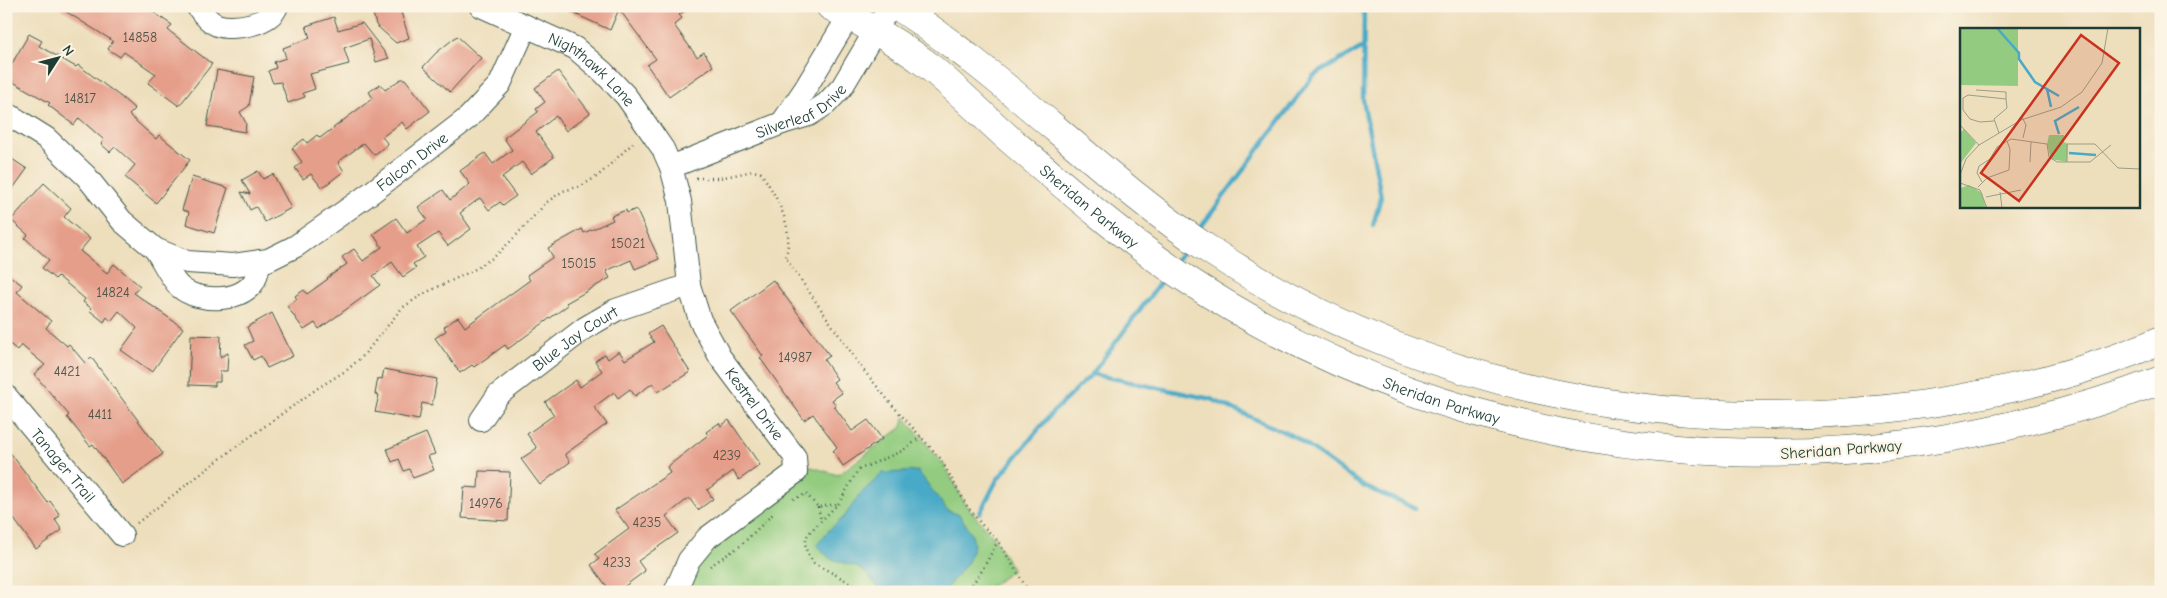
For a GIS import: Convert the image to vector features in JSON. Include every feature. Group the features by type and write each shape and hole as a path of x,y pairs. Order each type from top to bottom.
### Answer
{"main road":[{"path":"897,6 989,74 1141,202 1259,280 1309,307 1414,353 1475,373 1543,391 1608,404 1708,415 1783,416 1870,412 1975,397 2057,377 2161,340"},
{"name":"Sheridan Parkway","path":"845,10 902,47 934,71 1115,228 1181,275 1248,316 1296,341 1407,390 1460,408 1512,422 1594,440 1703,452 1786,454 1842,452 1959,438 2068,412 2161,380"}],"street":[{"path":"197,6 216,25 232,28 249,25 265,18 275,11 277,6"},
{"name":"Nighthawk Lane","path":"481,6 575,48 603,72 632,104 663,149 671,168"},
{"name":"Silverleaf Drive","path":"671,168 782,122 809,115 826,104 842,87 890,6"},
{"path":"782,122 805,89 845,10"},
{"name":"Falcon Drive","path":"155,249 187,262 233,266 268,260 296,246 372,192 468,118 500,84 526,26"},
{"name":"Falcon Drive","path":"6,113 46,138 86,176 122,221 155,249 179,287 192,296 207,299 226,297 242,291 253,283 260,261"},
{"name":"Kestrel Drive","path":"671,168 680,201 689,285 700,320 720,357 795,457 796,472 790,476"},
{"name":"Blue Jay Court","path":"481,420 498,395 585,328 616,310 689,285"},
{"name":"Tanager Trail","path":"6,396 122,535"},
{"path":"675,592 689,560 707,538 790,476"}],"path":[{"path":"122,535 233,449 318,388 347,370 363,356 402,308 423,294 444,286 494,257 547,202 563,191 581,186 598,176 642,135"},
{"path":"696,178 720,178 753,171 761,173 778,203 786,226 788,251 785,258 790,267 805,283 861,367 940,458 966,506 998,540 1029,592"},
{"path":"867,592 814,563 807,553 805,542 808,534 838,503 858,470 902,451 921,437"},
{"path":"790,476 818,507 821,520"},
{"path":"788,501 806,494"},
{"path":"818,507 838,503"},
{"path":"707,570 711,565 740,546 776,511"},
{"path":"966,592 980,574 998,540"}],"green space":[{"path":"904,417 945,466 965,504 994,538 1013,570 983,592 675,592 678,583 795,462 838,475 902,427"}],"water":[{"path":"918,471 947,510 960,515 972,535 974,545 968,562 943,592 882,592 868,575 857,567 829,558 817,545 828,531 844,517 860,494 883,473"}],"building":[{"path":"57,6 144,6 172,25 168,30 212,64 179,106 148,83 156,74 124,52 120,57 108,49 113,41"},
{"path":"558,6 691,6 679,15 682,18 674,25 697,57 704,52 713,66 669,97 647,65 656,59 619,9 610,30"},
{"path":"385,9 386,13 400,9 409,38 396,43 376,25 373,13"},
{"path":"334,17 338,30 362,23 389,58 376,62 369,39 344,48 349,64 310,74 315,89 303,93 305,97 288,103 281,82 273,83 268,71 276,68 274,62 286,58 283,48 310,38 306,26"},
{"path":"29,34 42,41 39,46 76,67 78,65 121,97 135,109 129,115 156,139 159,135 190,160 156,203 125,177 135,165 115,147 110,152 101,144 104,140 79,118 74,125 48,105 50,103 6,78 6,74"},
{"path":"457,36 481,58 450,92 423,67 436,53"},
{"path":"217,70 254,77 249,106 240,112 246,123 245,132 207,126"},
{"path":"558,71 590,113 566,131 556,116 536,132 554,157 531,174 522,162 502,177 516,196 503,205 500,202 489,210 480,198 460,213 471,229 448,246 438,233 417,247 424,257 413,264 416,268 403,277 392,262 373,276 380,285 319,329 315,323 304,330 287,306 297,299 295,296 304,290 307,294 347,264 342,257 354,249 363,261 382,247 373,234 396,218 407,233 427,219 418,207 443,190 450,200 470,184 460,171 485,153 493,164 512,150 504,138 538,112 536,109 545,102 535,88"},
{"path":"401,79 405,79 430,111 407,129 402,122 382,137 388,144 374,155 364,143 338,162 344,171 322,188 311,174 303,179 295,168 302,162 292,148 304,139 307,143 317,135 320,138 373,98 369,92 380,84 385,90"},
{"path":"6,155 27,169 6,198"},
{"path":"258,171 263,179 273,174 291,208 265,222 256,207 250,210 241,192 250,194 242,180"},
{"path":"192,177 228,188 214,233 186,224 189,212 182,210"},
{"path":"44,183 71,208 64,217 90,239 80,251 107,273 114,264 140,286 134,293 183,328 152,372 121,350 137,328 119,311 111,321 107,317 104,322 89,310 91,308 83,302 85,299 58,276 55,279 42,268 49,260 25,238 28,235 11,220"},
{"path":"636,209 659,259 635,269 631,260 606,271 610,278 566,303 568,305 508,349 505,345 474,367 472,365 460,373 435,338 446,331 444,327 458,317 465,327 530,280 527,275 553,257 548,248 582,229 584,233 613,220 611,216 626,210 627,213"},
{"path":"6,273 22,285 17,292 51,321 46,328 67,346 69,344 85,363 91,357 163,454 122,484 93,444 90,446 67,417 69,415 34,374 45,365 21,345 17,350 6,341"},
{"path":"773,280 830,356 824,360 837,379 833,382 842,393 832,400 836,405 834,406 852,431 868,420 882,439 843,466 833,451 837,447 813,414 804,420 760,358 763,356 731,311"},
{"path":"272,313 293,356 267,368 261,356 253,360 245,345 253,341 247,327"},
{"path":"661,326 690,372 658,392 653,383 635,396 630,389 618,398 614,392 594,407 607,424 565,454 570,462 540,485 521,459 537,448 527,434 554,415 545,402 576,380 580,387 602,371 595,361 605,354 608,359 619,351 625,360 654,342 648,334"},
{"path":"191,335 221,336 220,357 228,353 227,371 220,371 220,382 215,382 215,386 189,385"},
{"path":"384,369 437,379 432,405 422,403 419,420 375,412 379,395 375,394 378,378 382,379"},
{"path":"729,420 760,465 739,480 733,471 707,490 713,499 698,510 689,498 666,516 678,533 638,561 645,571 617,592 611,592 591,565 599,559 595,554 629,529 615,510 670,473 667,467 708,435 706,432 719,423 721,426"},
{"path":"426,433 435,454 428,456 434,470 413,478 409,469 404,471 399,459 392,462 387,449"},
{"path":"6,447 48,503 50,501 60,515 55,520 62,530 36,549 11,515 6,519"},
{"path":"479,471 510,472 508,521 462,518 464,487 478,488"}],"waterway":[{"path":"1364,6 1363,100 1381,197 1373,225"},
{"path":"1198,231 1313,76 1363,47"},
{"path":"1175,262 1187,246"},
{"path":"1092,374 1165,276"},
{"path":"980,513 997,480 1051,414 1092,374 1211,399 1295,437 1363,486 1415,508"}]}
